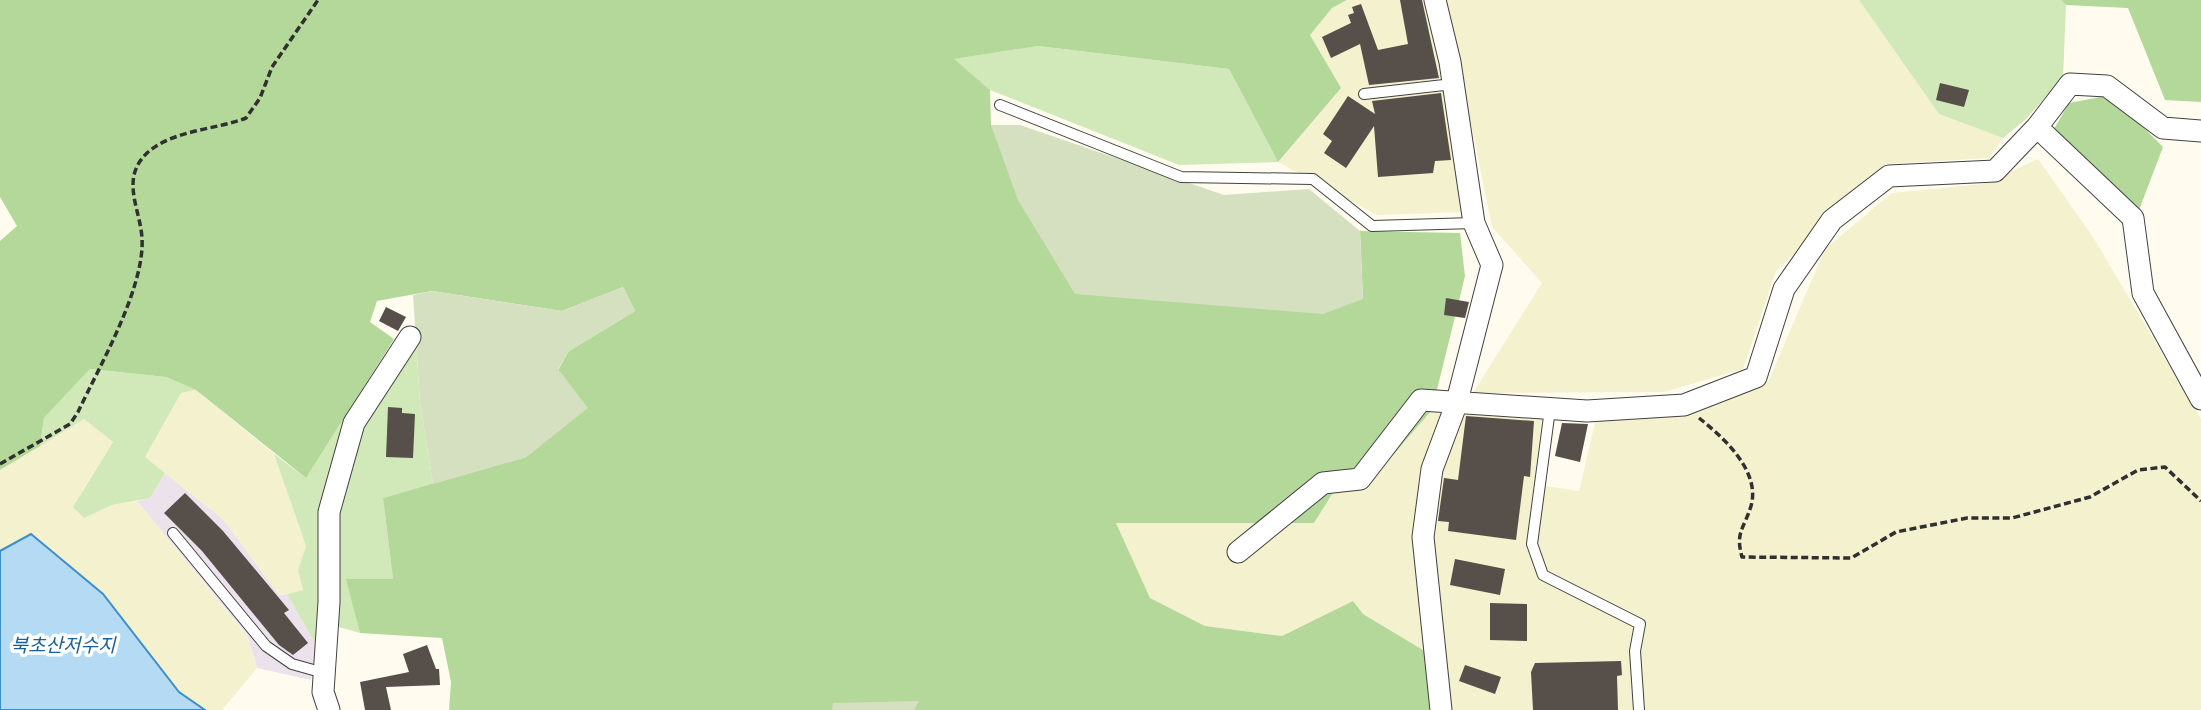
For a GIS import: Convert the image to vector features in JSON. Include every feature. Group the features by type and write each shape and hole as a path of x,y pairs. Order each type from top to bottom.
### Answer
{"street":[{"path":"1435,0 1453,84 1474,223 1492,265 1456,405 1432,469 1423,537 1441,710"},
{"path":"1238,552 1323,483 1360,479 1421,400 1456,405 1587,411 1684,405 1756,377 1784,289 1832,220 1889,176 1995,171 2037,127 2070,84 2108,86 2163,128 2201,131"},
{"path":"2037,127 2133,218 2143,293 2201,399"},
{"path":"329,710 323,692 329,602 329,512 354,423 410,337"}],"lane":[{"path":"1364,94 1453,84"},
{"path":"1000,105 1181,177 1313,179 1372,226 1474,223"},
{"path":"1550,409 1532,544 1543,575 1640,624 1635,651 1639,710"},
{"path":"173,533 266,646 292,664 324,673"}],"path":[{"path":"0,464 70,424 78,412 133,293 142,239 134,205 132,175 147,153 172,138 246,118 260,98 272,67 318,0"},
{"path":"1684,405 1728,442 1751,482 1752,504 1737,539 1742,557 1851,558 1896,533 1967,518 2012,518 2090,497 2138,470 2165,467 2201,501"}],"shaded area":[{"path":"1347,0 1428,0 1449,92 1466,212 1377,215 1278,162 1340,88 1309,35 1332,8"},
{"path":"1446,0 1859,0 1939,114 2003,138 1989,158 1887,164 1776,271 1743,369 1664,392 1473,393 1542,283 1492,227"},
{"path":"2038,159 2093,237 2201,419 2201,710 1449,710 1428,653 1363,614 1353,601 1282,636 1205,626 1150,598 1116,523 1314,523 1336,488 1365,487 1432,410 1462,408 1542,419 1526,548 1546,486 1579,491 1596,418 1707,409 1769,380 1825,249 1892,193 1983,184"},
{"path":"196,390 274,454 306,546 298,570 303,591 279,595 223,519 145,457 181,393"},
{"path":"84,419 113,442 83,490 84,518 112,505 137,501 247,636 257,668 222,710 205,710 179,692 103,594 0,551 0,470"},
{"path":"165,473 223,519 279,595 287,594 318,648 311,680 257,668 247,635 137,501 150,498"}],"green space":[{"path":"0,0 1347,0 1332,8 1310,35 1341,88 1278,162 1229,69 1038,46 954,59 990,90 991,125 1363,299 1360,231 1460,233 1465,276 1432,410 1365,487 1336,488 1314,523 1116,523 1150,598 1205,626 1282,636 1353,601 1363,614 1428,653 1449,710 449,710 451,682 442,638 360,633 346,579 393,579 383,498 526,457 587,408 558,370 569,351 635,311 623,287 562,311 432,291 377,301 370,322 394,339 306,478 196,390 166,377 90,369 44,418 40,446 0,470 0,241 17,226 0,197"},
{"path":"1859,0 2061,0 2066,5 2063,77 2026,119 2003,138 1939,114"},
{"path":"2061,0 2201,0 2201,102 2165,100 2128,8 2066,5"},
{"path":"1038,46 1229,69 1278,162 1179,165 990,90 953,59"},
{"path":"2111,95 2163,147 2139,210 2054,129 2069,103"},
{"path":"991,125 1020,125 1224,195 1309,189 1360,231 1363,299 1323,314 1075,294 1018,200"},
{"path":"623,287 635,311 569,351 558,369 588,408 526,457 433,484 420,402 413,295 432,291 562,311"},
{"path":"416,341 420,402 433,484 383,498 393,579 347,579 360,633 335,626 337,512 359,427"},
{"path":"90,369 166,377 196,390 181,393 145,457 165,473 150,498 112,505 84,518 73,507 113,442 84,419 40,446 44,418"},
{"path":"346,415 322,521 318,648 287,594 303,590 298,570 306,546 274,454 306,478"},
{"path":"919,701 914,710 832,710 833,703"}],"water":[{"name":"북초산저수지","path":"31,534 103,594 179,692 205,710 0,710 0,551"}],"building":[{"path":"1400,0 1422,0 1439,78 1369,85 1360,44 1331,58 1322,37 1351,23 1348,15 1354,13 1352,7 1361,4 1378,50 1408,44"},
{"path":"1940,83 1969,90 1964,107 1936,100"},
{"path":"1441,93 1451,160 1435,161 1433,173 1378,177 1374,126 1346,168 1324,153 1332,141 1323,134 1348,96 1375,114 1372,101"},
{"path":"1446,298 1469,302 1465,318 1444,315"},
{"path":"386,307 406,317 398,331 379,321"},
{"path":"388,407 402,408 402,413 415,414 413,458 386,457"},
{"path":"1466,416 1534,421 1530,477 1524,476 1516,540 1448,531 1449,522 1438,521 1444,478 1458,480"},
{"path":"1562,423 1588,424 1580,462 1555,456"},
{"path":"185,493 223,531 289,610 284,613 308,643 293,655 279,645 202,551 164,513"},
{"path":"1455,559 1505,569 1500,595 1450,585"},
{"path":"1490,603 1527,604 1527,641 1490,640"},
{"path":"427,645 436,669 439,669 440,685 386,687 391,710 365,710 360,682 409,672 403,654"},
{"path":"1621,661 1622,675 1617,676 1618,710 1533,710 1531,672 1535,663"},
{"path":"1465,665 1501,677 1495,694 1459,681"}]}
